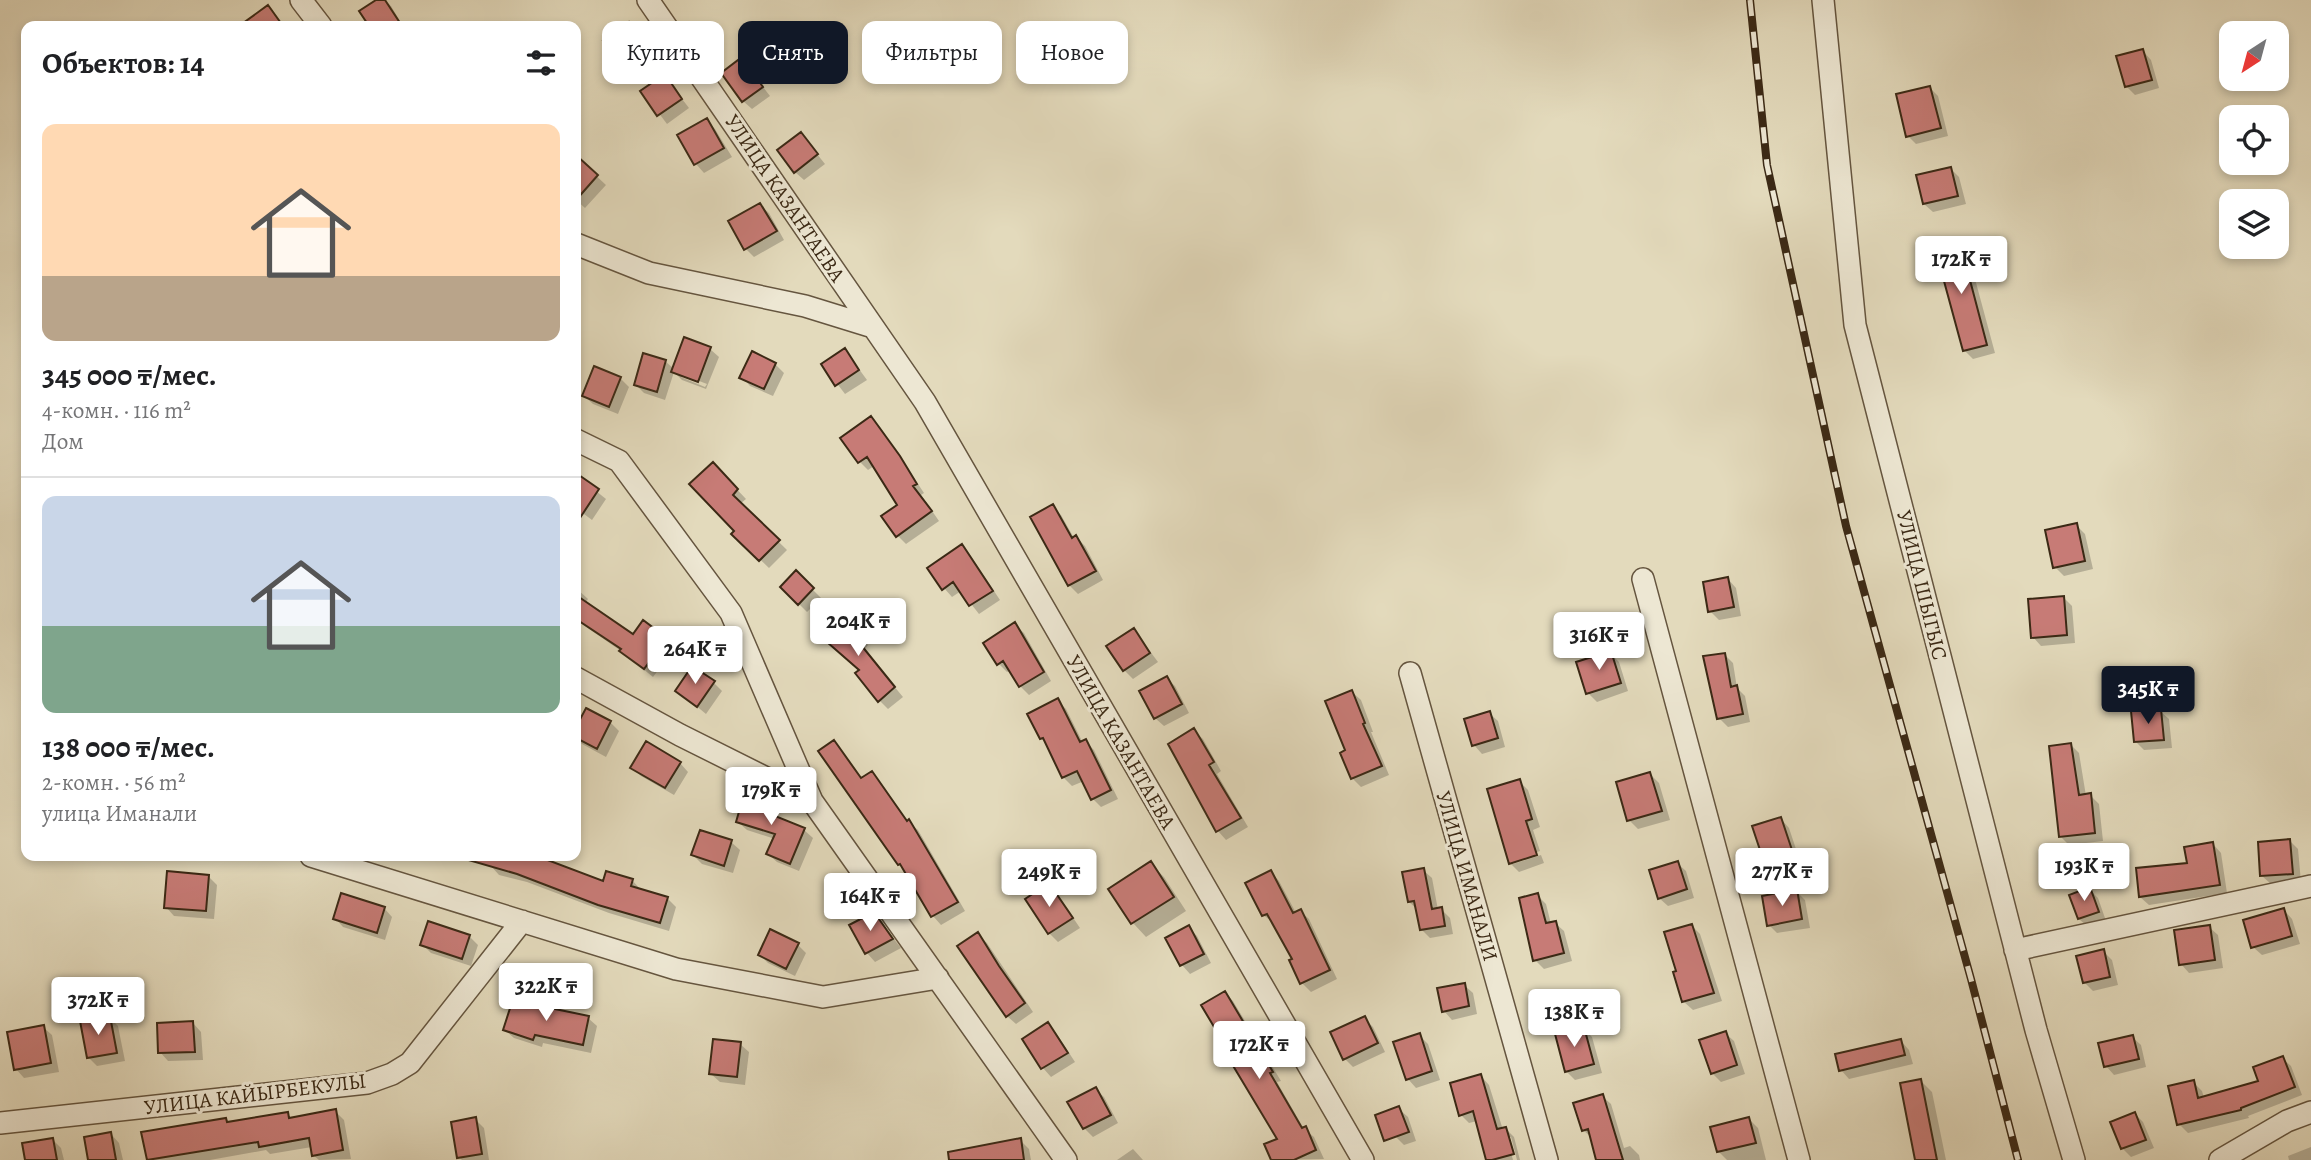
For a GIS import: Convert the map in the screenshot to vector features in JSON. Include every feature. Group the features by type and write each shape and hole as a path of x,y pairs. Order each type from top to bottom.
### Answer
{"street":[{"path":"301,0 317,21"},
{"name":"УЛИЦА КАЗАНТАЕВА","path":"648,0 925,402 1363,1160"},
{"name":"УЛИЦА ШЫГЫС","path":"1823,0 1855,325 2015,950 2074,1160"},
{"name":"УЛИЦА КАЗАНТАЕВА","path":"581,246 649,273 805,306 873,327"},
{"path":"581,442 619,461 732,613 813,801 1066,1160"},
{"path":"1643,579 1799,1160"},
{"name":"УЛИЦА ИМАНАЛИ","path":"1410,673 1547,1160"},
{"path":"581,681 680,735 813,801"},
{"path":"327,861 676,969 823,997 937,978"},
{"path":"2015,950 2311,886"},
{"name":"УЛИЦА КАЙЫРБЕКУЛЫ","path":"0,1124 367,1083 392,1074 410,1063 522,921"},
{"path":"2220,1160 2287,1121 2311,1112"},
{"path":"2287,1121 2311,1123"}],"building":[{"path":"376,0 385,0 399,21 366,21 359,11"},
{"path":"268,5 279,21 246,21"},
{"path":"2143,49 2152,80 2125,87 2116,56"},
{"path":"738,60 738,84 761,84 763,87 742,102 724,77 724,71"},
{"path":"650,84 672,84 682,99 657,116 640,91"},
{"path":"1930,86 1941,128 1906,137 1896,94"},
{"path":"707,118 724,148 694,165 677,135"},
{"path":"801,132 818,154 794,173 777,150"},
{"path":"581,160 598,175 581,194"},
{"path":"1951,167 1958,196 1923,204 1916,175"},
{"path":"760,203 777,231 744,250 728,221"},
{"path":"1960,242 1987,345 1963,351 1935,248"},
{"path":"684,337 711,347 698,382 671,372"},
{"path":"845,348 859,370 835,386 821,364"},
{"path":"752,351 776,363 764,389 739,378"},
{"path":"643,353 666,360 657,392 634,385"},
{"path":"594,366 621,377 609,407 582,396"},
{"path":"871,416 900,456 917,484 913,486 932,511 896,537 881,516 897,505 867,457 858,463 840,438"},
{"path":"713,462 738,489 733,495 780,540 759,561 731,534 734,531 689,484"},
{"path":"581,476 599,489 581,516"},
{"path":"1053,504 1072,538 1076,535 1096,571 1068,586 1030,517"},
{"path":"2077,523 2085,561 2053,568 2045,530"},
{"path":"962,544 993,591 969,606 953,582 942,590 927,568"},
{"path":"796,570 814,588 798,605 780,587"},
{"path":"1728,577 1734,607 1708,612 1703,582"},
{"path":"2064,596 2067,635 2031,638 2028,599"},
{"path":"581,598 633,634 643,620 667,638 644,669 619,651 621,649 581,622"},
{"path":"838,616 861,636 857,640 895,687 878,702 855,673 859,670 820,636"},
{"path":"1015,622 1044,672 1019,687 1003,661 997,665 983,643"},
{"path":"1134,628 1150,653 1123,671 1106,646"},
{"path":"1611,651 1621,683 1586,694 1576,662"},
{"path":"1725,653 1731,687 1737,685 1743,714 1717,719 1703,656"},
{"path":"692,666 715,681 697,707 675,691"},
{"path":"1167,676 1182,704 1154,719 1139,691"},
{"path":"1352,690 1365,723 1363,724 1382,766 1351,779 1340,753 1345,750 1325,701"},
{"path":"1058,698 1080,742 1086,739 1111,790 1091,800 1077,771 1062,778 1043,738 1040,739 1027,714"},
{"path":"586,708 611,721 597,749 581,741 581,718"},
{"path":"2161,709 2164,740 2134,742 2131,711"},
{"path":"1490,711 1498,738 1472,746 1464,719"},
{"path":"1194,728 1214,762 1209,765 1241,818 1216,832 1168,744"},
{"path":"834,740 861,778 872,771 907,821 909,819 958,902 931,917 900,864 898,865 818,751"},
{"path":"646,741 681,762 665,788 630,768"},
{"path":"2071,743 2079,795 2091,793 2095,833 2059,837 2049,746"},
{"path":"1650,772 1662,811 1627,821 1616,782"},
{"path":"1520,779 1532,819 1526,821 1537,855 1509,864 1487,789"},
{"path":"745,791 769,798 765,812 805,828 790,864 766,854 775,834 736,822"},
{"path":"1781,817 1792,850 1763,859 1752,826"},
{"path":"700,830 732,840 724,866 691,855"},
{"path":"2290,839 2293,874 2260,876 2258,842"},
{"path":"2213,842 2220,885 2139,897 2136,868 2187,863 2184,847"},
{"path":"472,861 550,861 603,881 606,871 633,879 631,886 668,897 660,923 598,905 517,874"},
{"path":"1151,861 1174,897 1131,924 1108,889"},
{"path":"1678,861 1687,889 1658,899 1649,870"},
{"path":"1424,868 1432,909 1442,907 1445,926 1420,930 1414,901 1408,902 1402,872"},
{"path":"1271,870 1293,913 1301,909 1330,970 1300,984 1289,960 1292,959 1267,914 1262,916 1245,883"},
{"path":"167,871 209,875 206,911 164,908"},
{"path":"1049,883 1073,918 1048,934 1025,899"},
{"path":"2090,887 2099,912 2078,919 2069,895"},
{"path":"1797,889 1802,919 1767,926 1762,896"},
{"path":"341,893 385,907 377,933 333,919"},
{"path":"1538,893 1546,923 1556,921 1564,953 1533,961 1519,898"},
{"path":"2284,908 2292,936 2251,948 2243,920"},
{"path":"874,912 893,939 865,954 849,925"},
{"path":"428,921 470,935 462,959 420,945"},
{"path":"1692,924 1714,993 1682,1002 1664,932"},
{"path":"1189,925 1204,954 1180,966 1165,938"},
{"path":"2210,925 2215,960 2179,965 2174,930"},
{"path":"770,929 799,943 786,969 758,955"},
{"path":"978,932 1025,1003 1006,1017 957,946"},
{"path":"2104,949 2110,977 2083,983 2076,956"},
{"path":"1465,983 1469,1006 1442,1012 1437,988"},
{"path":"1225,991 1273,1072 1270,1073 1302,1128 1306,1126 1316,1150 1294,1160 1271,1160 1264,1144 1277,1139 1229,1059 1232,1057 1201,1005"},
{"path":"513,999 549,1010 550,1008 589,1016 583,1045 535,1035 533,1040 503,1030"},
{"path":"110,1016 117,1053 87,1058 80,1021"},
{"path":"1365,1016 1378,1043 1343,1060 1330,1032"},
{"path":"193,1021 195,1052 158,1053 157,1023"},
{"path":"1048,1022 1068,1053 1041,1069 1022,1039"},
{"path":"44,1025 51,1063 14,1070 7,1032"},
{"path":"1584,1027 1594,1064 1565,1072 1555,1034"},
{"path":"1726,1031 1737,1065 1711,1074 1699,1040"},
{"path":"1420,1033 1432,1071 1406,1080 1393,1042"},
{"path":"2133,1035 2139,1059 2104,1067 2098,1043"},
{"path":"713,1039 741,1042 737,1077 709,1074"},
{"path":"1901,1039 1905,1055 1839,1071 1835,1054"},
{"path":"2283,1056 2295,1087 2241,1110 2177,1125 2168,1086 2194,1080 2198,1098 2258,1081 2253,1067"},
{"path":"1481,1074 1497,1129 1506,1127 1514,1154 1492,1160 1486,1160 1473,1111 1459,1116 1450,1083"},
{"path":"1921,1079 1937,1160 1915,1160 1900,1083"},
{"path":"1096,1087 1111,1115 1083,1129 1067,1102"},
{"path":"1603,1094 1623,1160 1596,1160 1588,1129 1582,1131 1573,1103"},
{"path":"1399,1106 1409,1132 1384,1141 1375,1115"},
{"path":"336,1109 343,1150 312,1156 309,1138 259,1147 258,1142 147,1160 141,1132 226,1118 227,1122 288,1112 289,1118"},
{"path":"2135,1112 2146,1140 2121,1149 2110,1122"},
{"path":"476,1117 482,1154 457,1158 451,1122"},
{"path":"1749,1117 1756,1143 1717,1152 1710,1127"},
{"path":"111,1132 116,1160 88,1160 84,1137"},
{"path":"53,1138 57,1160 25,1160 22,1143"},
{"path":"1021,1138 1024,1160 949,1160 948,1152"}],"railway":[{"path":"1750,0 1767,165 1846,526 2018,1160"}]}
